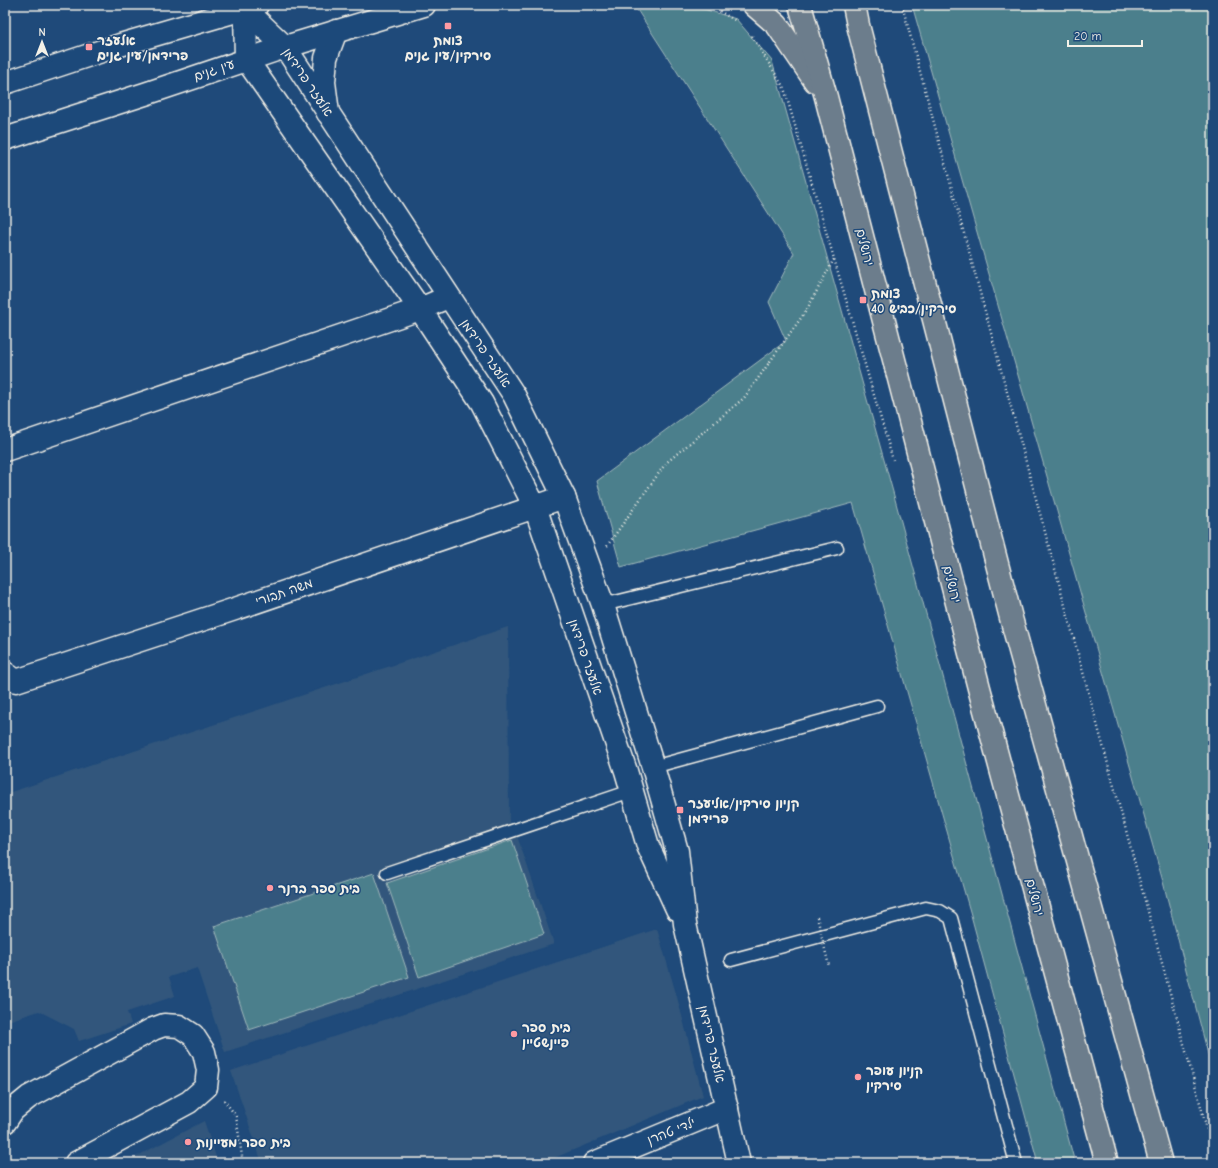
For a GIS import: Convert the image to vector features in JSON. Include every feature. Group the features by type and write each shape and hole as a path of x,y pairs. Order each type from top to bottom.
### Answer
{"highway":[{"path":"754,5 777,25 826,97"},
{"name":"ירושלים","path":"800,5 826,97 979,688 1107,1163"},
{"path":"857,12 1011,618 1160,1163"}],"street":[{"name":"עין גנים","path":"5,139 145,94 246,59 424,5"},
{"path":"5,83 120,45 248,6 246,59"},
{"name":"אלעזר פרידמן","path":"248,6 285,47 448,297 514,395 564,497 603,605 654,767 677,851 685,924 740,1163"},
{"path":"328,113 324,82 326,58 336,31"},
{"name":"אלעזר פרידמן","path":"246,59 420,309 482,403 535,507 626,770 648,846 685,924"},
{"path":"5,450 420,309 448,297"},
{"name":"משה תבורי","path":"5,673 16,681 564,497"},
{"path":"5,1122 13,1110 29,1097 149,1031 164,1025 179,1026 193,1035 204,1052 208,1070 206,1087 189,1102 76,1163"},
{"name":"ילדי טהרן","path":"594,1163 727,1108"}],"lane":[{"path":"603,605 837,548"},
{"path":"654,767 878,706"},
{"path":"387,873 632,791"},
{"path":"731,960 926,908 940,911 951,918 1016,1163"}],"path":[{"path":"723,5 719,11 739,23"},
{"path":"902,5 1213,1151"},
{"path":"750,34 784,88 895,467"},
{"path":"590,570 666,463 744,398 806,311 834,258"},
{"path":"817,918 829,966"},
{"path":"207,1079 236,1116 243,1163"}],"shaded area":[{"name":"בית ספר ברנר","path":"508,627 509,831 515,830 554,944 225,1052 197,968 169,977 175,996 127,1012 131,1024 79,1041 74,1029 39,1011 8,1021 5,1013 5,794"},
{"name":"בית ספר פיינשטיין","path":"657,929 677,997 703,1096 542,1163 262,1163 231,1071"},
{"name":"בית ספר מעיינות","path":"204,1121 218,1163 124,1163"}],"green space":[{"path":"634,5 677,5 704,9 736,19 772,61 893,492 1075,1163 1038,1163 971,915 853,503 621,567 597,481 786,341 769,302 794,253"},
{"path":"912,5 1213,5 1213,1073 1162,878"},
{"path":"512,840 544,934 419,977 387,883"},
{"path":"374,873 409,977 249,1030 214,926"}],"place":[{"name":"צומת סירקין/עין גנים","path":"448,26"},
{"name":"אלעזר פרידמן/עין גנים","path":"89,47"},
{"name":"צומת סירקין/כביש 40","path":"863,300"},
{"name":"קניון סירקין/אליעזר פרידמן","path":"680,810"},
{"name":"בית ספר ברנר","path":"270,888"},
{"name":"בית ספר פיינשטיין","path":"514,1034"},
{"name":"קניון עופר סירקין","path":"858,1077"},
{"name":"בית ספר מעיינות","path":"188,1142"}]}
